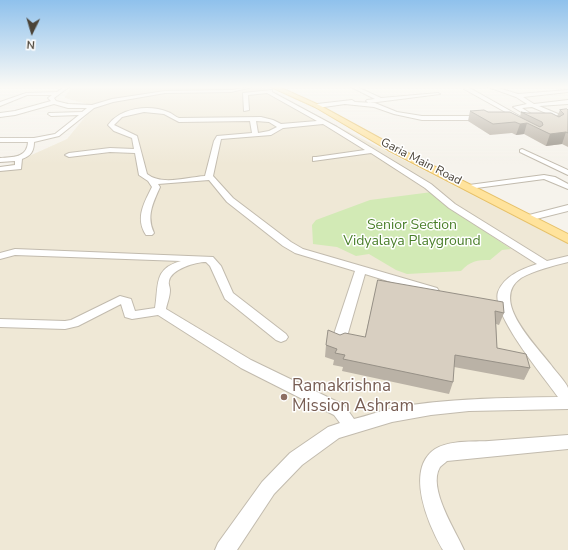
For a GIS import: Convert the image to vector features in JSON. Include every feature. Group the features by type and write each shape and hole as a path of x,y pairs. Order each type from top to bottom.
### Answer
{"main road":[{"name":"Garia Main Road","path":"329,113 391,148 568,239"}],"street":[{"path":"0,115 16,113"},
{"path":"51,114 84,113"},
{"path":"0,140 33,140 57,135 84,113"},
{"path":"129,113 118,116 111,125 115,129 133,135 136,139 143,176 151,180 171,181 209,177 212,178 230,200 287,244 307,254 441,293"},
{"path":"163,113 166,113 174,120 264,119 274,121 280,126 325,122"},
{"path":"307,113 325,122 428,186 465,215 545,265"},
{"path":"395,113 422,118 487,118"},
{"path":"510,113 520,118"},
{"path":"526,113 533,117 509,121 541,120"},
{"path":"550,113 562,118 568,117"},
{"path":"253,119 255,135"},
{"path":"209,177 219,137 271,133 276,131 280,126"},
{"path":"0,160 19,158 29,153 31,142 33,140"},
{"path":"69,155 110,150 138,151"},
{"path":"316,159 372,151"},
{"path":"522,151 568,173"},
{"path":"0,169 18,167 19,158"},
{"path":"469,187 544,178 552,179 568,187"},
{"path":"149,233 144,223 144,216 156,187 151,180"},
{"path":"528,218 568,208"},
{"path":"0,256 15,252 204,258 212,261 224,290 229,296 281,337"},
{"path":"160,311 164,291 163,281 168,273 178,265 198,258"},
{"path":"568,259 525,271 511,280 504,296 501,309 568,399"},
{"path":"339,340 360,270"},
{"path":"0,323 65,325 74,323 120,300 127,302 129,314 132,315 160,311 246,364 339,410 351,427"},
{"path":"225,550 268,488 296,459 334,432 392,415 469,405 568,403"},
{"path":"454,550 444,536 429,493 429,478 432,465 440,456 456,451 568,442"}],"shaded area":[{"name":"Ramakrishna Mission Ashram","path":"89,113 311,113 568,244 568,550 0,550 0,168 67,139"}],"green space":[{"name":"Senior Section Vidyalaya Playground","path":"432,192 441,202 511,249 502,250 490,260 471,263 461,271 407,274 396,270 369,254 356,256 337,247 313,244 312,225 316,220 370,200"}],"building":[{"path":"473,113 511,113 540,127 543,125 542,122 522,113 551,113 559,117 564,114 563,113 568,113 568,133 550,134 527,123 520,124 515,122 493,124"},
{"path":"378,280 503,302 504,313 495,311 497,348 526,354 530,368 455,355 453,382 343,359 345,355 335,353 337,349 326,345 328,330 340,335 345,333 365,337"}],"place":[{"name":"Ramakrishna Mission Ashram","path":"284,397"}]}
